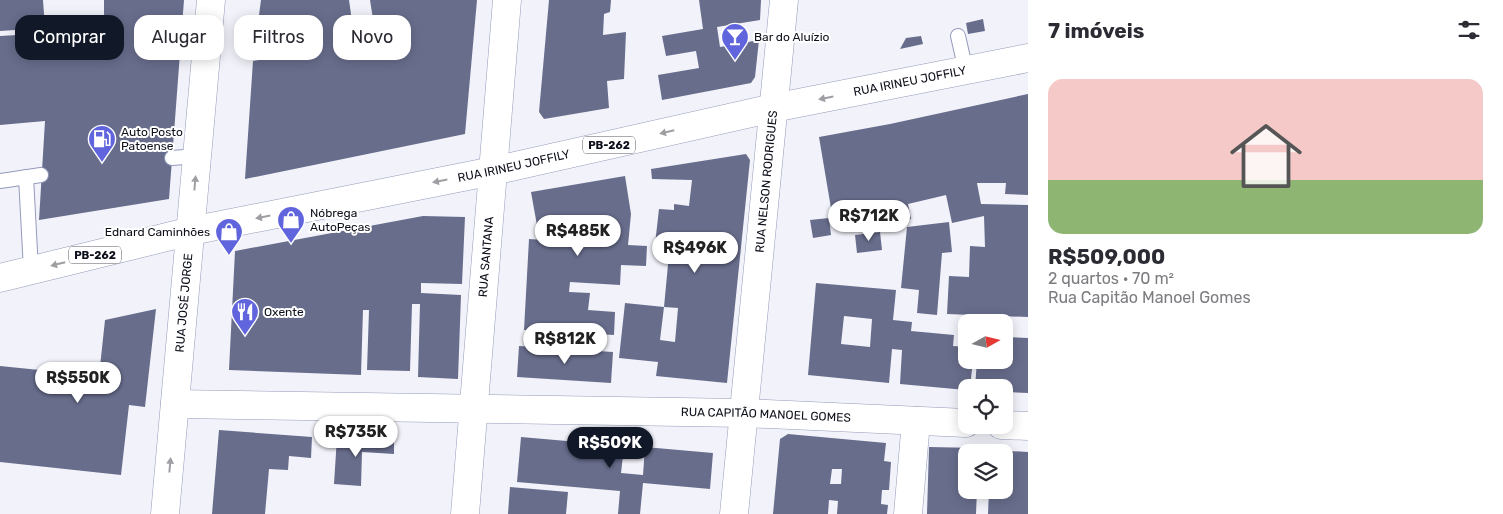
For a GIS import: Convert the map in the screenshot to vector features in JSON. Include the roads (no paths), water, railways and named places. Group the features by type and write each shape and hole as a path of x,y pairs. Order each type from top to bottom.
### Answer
{"street":[{"name":"RUA JOSÉ JORGE","path":"165,514 190,231 184,157 211,0"},
{"name":"RUA SANTANA","path":"465,514 507,0"},
{"name":"RUA NELSON RODRIGUES","path":"734,514 784,0"},
{"name":"RUA IRINEU JOFFILY","path":"0,278 190,231 493,171 773,108 1028,58"},
{"name":"RUA CAPITÃO MANOEL GOMES","path":"175,404 744,413 958,424"},
{"path":"908,514 916,421"},
{"path":"1013,425 1028,426"}],"lane":[{"path":"958,36 966,71"},
{"path":"0,181 42,175"},
{"path":"26,177 31,270"}],"place":[{"name":"Bar do Aluízio","path":"735,61"},
{"name":"Auto Posto Patoense","path":"102,163"},
{"name":"Nóbrega AutoPeças","path":"291,244"},
{"name":"Ednard Caminhões","path":"229,256"},
{"name":"Oxente","path":"245,336"}]}
